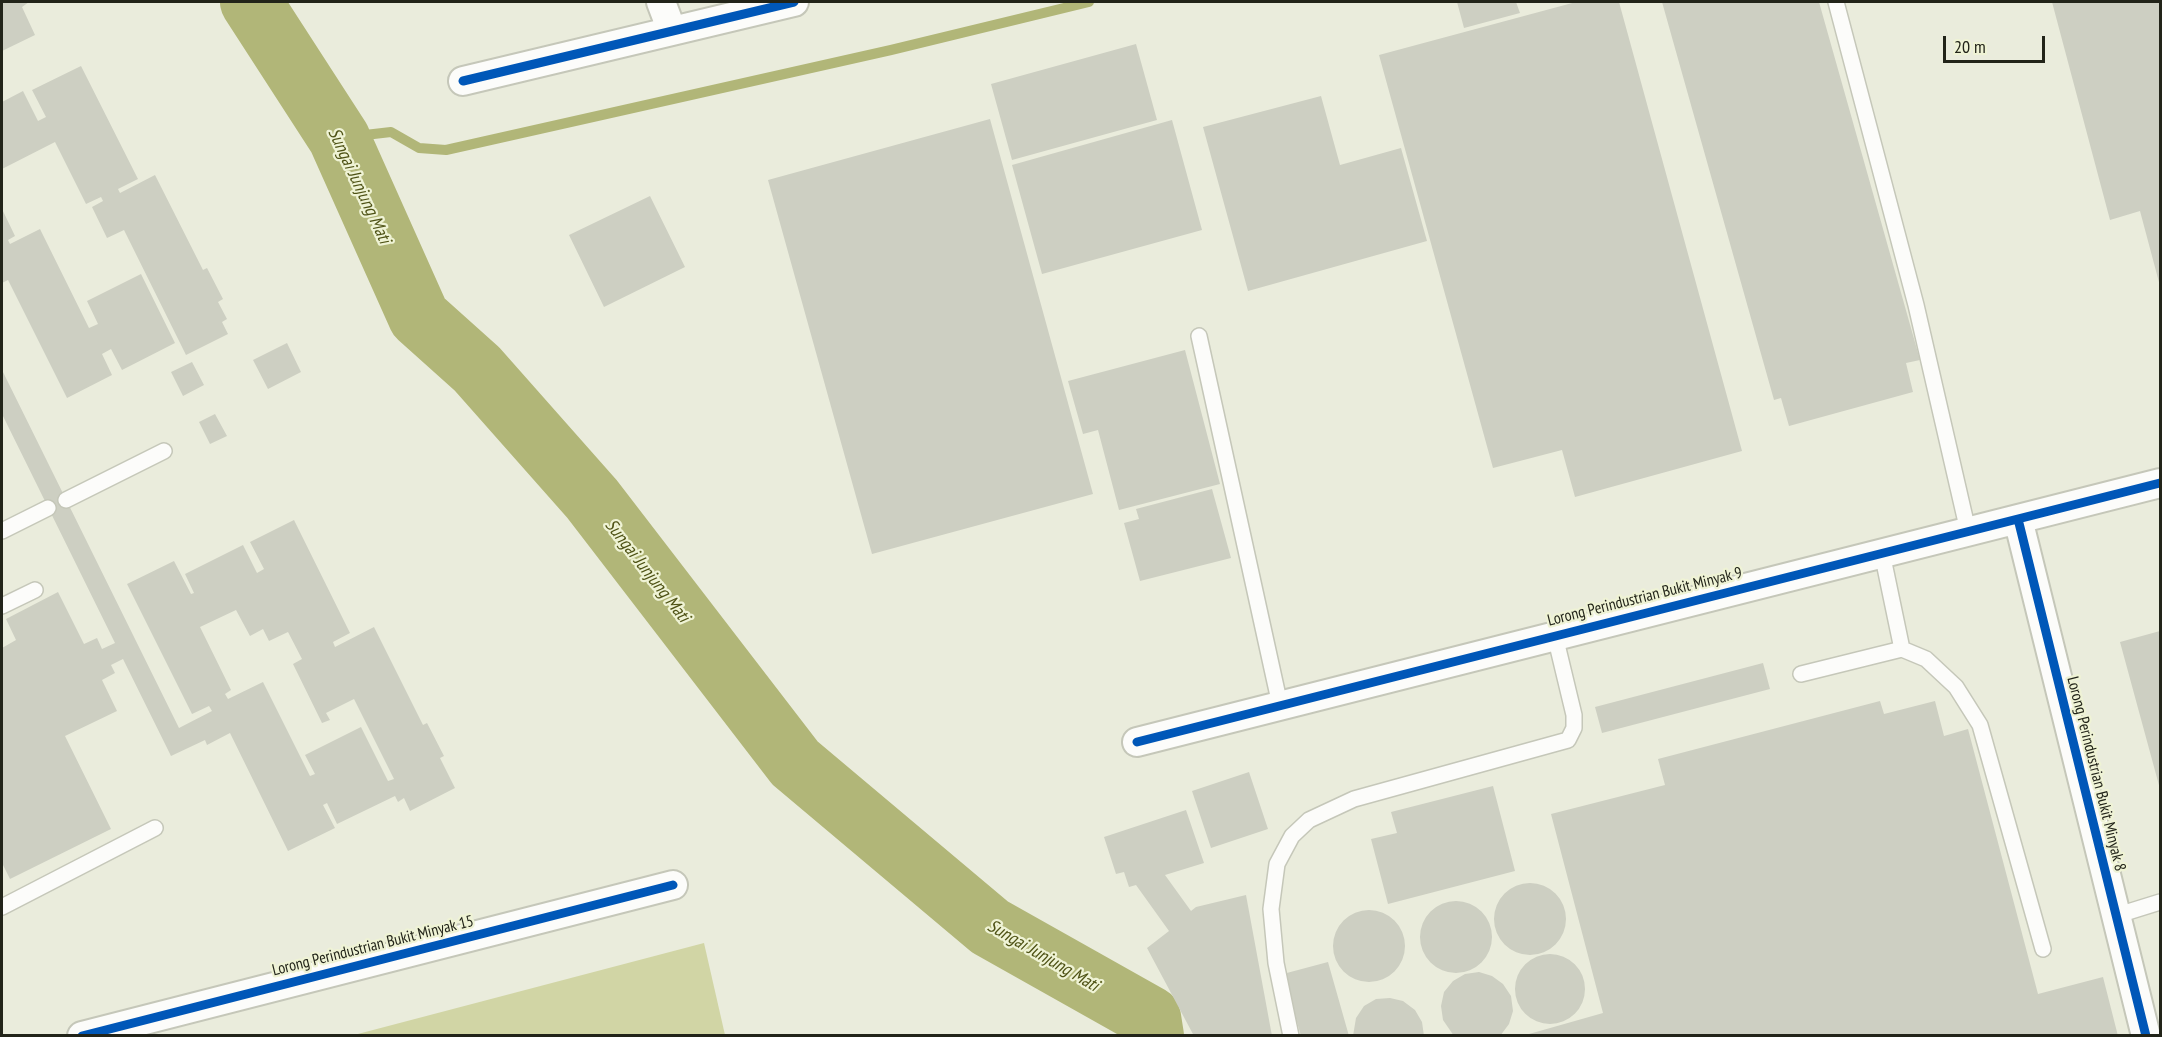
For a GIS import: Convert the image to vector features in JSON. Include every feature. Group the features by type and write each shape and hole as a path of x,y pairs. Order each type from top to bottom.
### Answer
{"street":[{"path":"661,2 672,31"},
{"path":"463,81 794,2"},
{"name":"Lorong Perindustrian Bukit Minyak 9","path":"1137,742 2160,483"},
{"name":"Lorong Perindustrian Bukit Minyak 8","path":"2018,519 2146,1035"},
{"name":"Lorong Perindustrian Bukit Minyak 15","path":"82,1035 672,885"}],"lane":[{"path":"1836,2 1916,305 1968,531"},
{"path":"1199,336 1280,705"},
{"path":"66,500 164,451"},
{"path":"2,531 48,508"},
{"path":"1882,553 1902,649"},
{"path":"2,606 35,590"},
{"path":"1291,1035 1276,963 1271,909 1277,864 1292,836 1310,820 1354,799 1568,740 1574,728 1574,715 1555,636"},
{"path":"1801,674 1902,649 1926,659 1956,687 1980,725 2043,949"},
{"path":"2,907 155,828"},
{"path":"2115,916 2160,902"}],"green space":[{"path":"704,943 725,1035 354,1035"}],"building":[{"path":"2,2 29,2 22,7 35,35 2,51"},
{"path":"1457,2 1516,2 1520,13 1464,28"},
{"path":"1576,2 1619,2 1742,451 1575,497 1562,450 1493,468 1379,55"},
{"path":"1662,2 1819,2 1920,360 1906,363 1913,392 1789,426 1781,398 1774,400"},
{"path":"2052,2 2160,2 2160,286 2140,211 2110,220"},
{"path":"1136,44 1157,120 1012,160 991,84"},
{"path":"81,66 138,179 118,189 120,193 155,175 203,270 207,268 223,299 218,302 227,319 222,322 228,334 186,355 124,230 107,238 92,207 103,201 101,197 86,204 55,142 2,169 2,102 23,91 38,121 46,117 32,90"},
{"path":"1321,96 1340,165 1401,148 1427,241 1248,291 1203,127"},
{"path":"990,119 1093,494 872,554 768,180"},
{"path":"1172,120 1202,230 1042,274 1012,165"},
{"path":"650,196 685,267 604,307 569,235"},
{"path":"2,209 15,236 8,240 10,244 40,229 89,328 98,324 87,301 141,274 175,343 122,370 111,349 102,354 112,375 67,398 8,280 2,283"},
{"path":"287,343 301,372 268,389 253,360"},
{"path":"1185,350 1220,484 1119,510 1098,430 1083,434 1068,381"},
{"path":"192,362 204,385 183,396 171,372"},
{"path":"2,370 179,728 212,711 209,706 192,714 127,584 174,561 191,594 194,593 185,574 243,545 257,573 264,569 250,542 294,520 350,633 333,642 335,647 374,627 423,725 427,723 444,756 440,758 455,788 410,811 404,798 398,802 395,796 337,824 327,803 323,805 335,828 288,851 230,733 207,745 205,740 171,756 123,659 111,665 115,673 102,680 117,711 65,736 111,829 10,879 2,863 2,648 16,640 6,619 58,592 84,644 97,638 102,649 115,643 2,414","holes":["236,610 250,636 263,629 269,641 288,632 302,659 293,664 322,723 330,720 326,713 354,699 394,779 388,781 361,727 305,755 315,774 310,776 263,682 228,699 225,694 231,690 200,627"]},
{"path":"215,414 227,436 210,444 199,422"},
{"path":"1212,489 1231,558 1140,581 1124,523 1139,519 1136,509"},
{"path":"2160,631 2160,789 2120,642"},
{"path":"1763,663 1770,689 1602,733 1595,707"},
{"path":"1880,701 1884,714 1935,701 1944,736 1968,729 2038,994 2103,977 2118,1036 1522,1036 1603,1013 1551,814 1665,785 1658,759"},
{"path":"1249,772 1268,829 1211,848 1192,791"},
{"path":"1493,786 1515,871 1388,904 1371,839 1397,833 1391,812"},
{"path":"1186,810 1204,863 1165,875 1191,911 1196,907 1246,895 1272,1036 1194,1036 1147,948 1169,931 1136,885 1129,887 1124,872 1116,874 1104,837"},
{"path":"1530,883 1550,889 1560,899 1566,919 1560,939 1550,949 1530,955 1510,949 1500,939 1494,919 1500,899 1510,889"},
{"path":"1456,901 1476,907 1486,917 1492,937 1486,957 1476,967 1456,973 1436,967 1426,957 1420,937 1426,917 1436,907"},
{"path":"1369,910 1389,916 1399,926 1405,946 1399,966 1389,976 1369,982 1349,976 1339,966 1333,946 1339,926 1349,916"},
{"path":"1557,954 1570,960 1579,969 1583,975 1585,989 1583,1003 1575,1014 1564,1022 1543,1024 1525,1014 1517,1003 1515,982 1525,964 1536,956"},
{"path":"1328,962 1349,1036 1301,1036 1283,974"},
{"path":"1479,972 1492,976 1503,984 1511,996 1513,1011 1509,1024 1500,1036 1454,1036 1443,1020 1441,1006 1444,992 1453,981 1465,974"},
{"path":"1390,998 1403,1001 1415,1010 1422,1022 1424,1036 1353,1036 1356,1018 1364,1006 1376,999"}],"waterway":[{"name":"Sungai Junjung Mati","path":"251,2 339,138 419,317 477,369 592,499 795,763 990,927 1150,1017 1153,1036"},
{"path":"339,138 391,132 419,148 446,150 891,50 1089,2"}],"cycle path":[{"path":"463,81 794,2"},
{"path":"1137,742 2160,483"},
{"path":"2018,519 2146,1036"},
{"path":"82,1036 673,885"}]}
